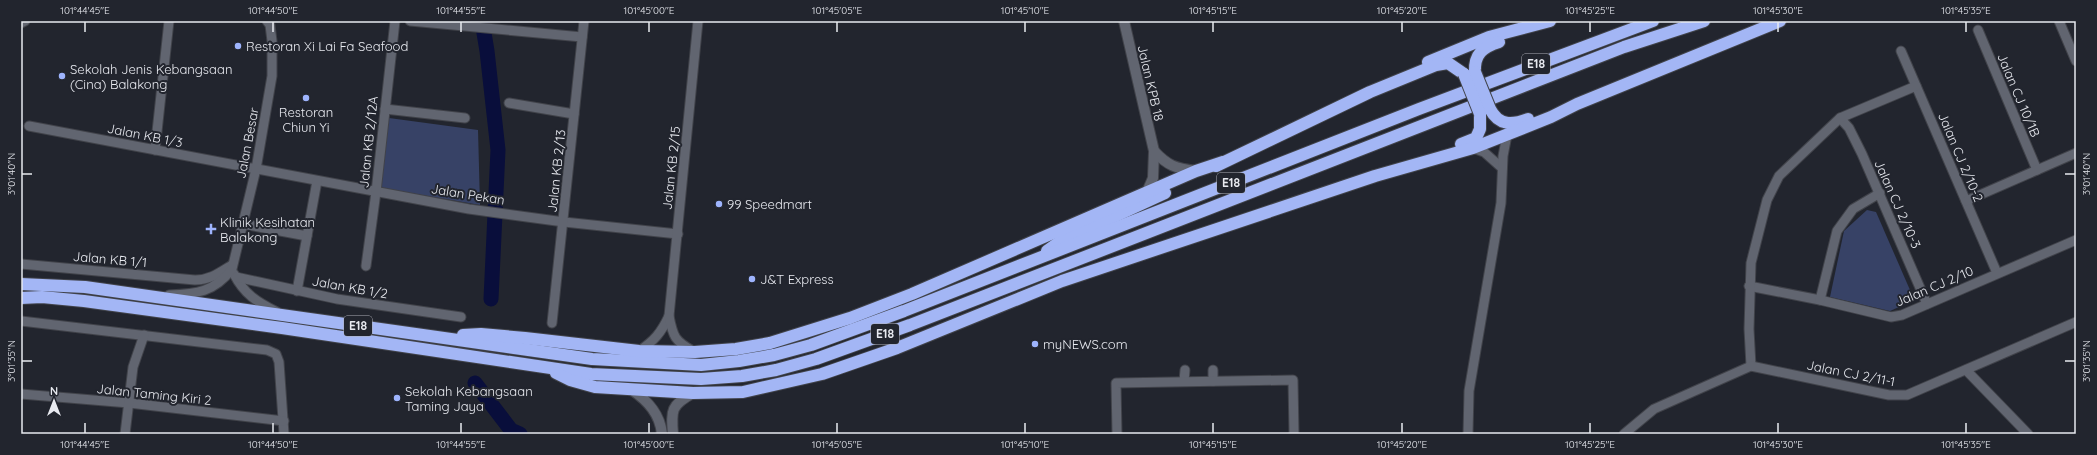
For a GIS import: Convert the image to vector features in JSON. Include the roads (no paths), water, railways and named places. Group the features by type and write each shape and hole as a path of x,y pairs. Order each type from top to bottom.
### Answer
{"highway":[{"path":"1470,73 1478,54 1486,46 1551,21"},
{"path":"1370,92 1406,72 1459,48 1489,37 1551,21"},
{"name":"E18","path":"21,284 84,287 592,359 701,365 739,361 774,355 811,345 1043,257 1419,109 1653,21"},
{"name":"E18","path":"21,298 42,297 100,303 282,328 548,369 591,374 701,379 742,376 776,370 816,359 994,293 1616,50 1704,21"},
{"path":"548,369 570,380 595,387 693,393 743,392 822,374 897,348 1062,281 1376,176 1473,148 1780,21"},
{"path":"434,337 481,334 639,351 695,352 736,350 770,343 850,318 970,269 1196,171 1223,162 1370,92 1436,64 1448,63 1470,73 1485,112 1476,138 1414,165"},
{"path":"1485,112 1503,123 1516,124 1548,112 1577,104"},
{"path":"1043,257 1051,247 1061,241 1200,177 1223,162"}],"street":[{"path":"155,150 170,21"},
{"name":"Jalan KB 2/12A","path":"366,266 376,192 395,21"},
{"path":"410,21 582,37"},
{"name":"Jalan KB 2/13","path":"552,323 564,222 584,21"},
{"name":"Jalan KB 2/15","path":"695,352 680,344 672,334 669,316 698,21"},
{"name":"Jalan KPB 18","path":"1124,21 1154,151 1153,178 1147,192"},
{"path":"2059,21 2076,61"},
{"name":"Jalan Besar","path":"147,296 186,294 211,289 223,281 233,270 256,169 272,76 271,22"},
{"name":"Jalan CJ 10/1B","path":"1978,30 2037,170"},
{"name":"Jalan CJ 2/10-2","path":"1901,51 1997,273"},
{"path":"1624,434 1654,408 1751,366 1749,286 1751,263 1767,200 1779,176 1840,118 1916,86"},
{"path":"508,103 574,114"},
{"path":"385,109 465,118"},
{"name":"Jalan CJ 2/10-3","path":"1840,118 1849,128 1880,193 1927,304"},
{"name":"Jalan KB 1/3","path":"29,126 256,169"},
{"path":"1468,434 1469,391 1501,203 1502,168 1507,135"},
{"path":"1473,148 1484,152 1502,168"},
{"path":"1154,151 1164,161 1175,168 1196,171"},
{"path":"1966,201 2076,153"},
{"name":"Jalan Pekan","path":"256,169 469,208 564,222 678,234"},
{"path":"297,291 317,181"},
{"path":"1820,300 1837,231 1853,209 1880,193"},
{"path":"243,224 307,236"},
{"name":"Jalan CJ 2/10","path":"1749,286 1820,300 1891,317 1902,315 1997,273 2075,242"},
{"name":"Jalan KB 1/1","path":"21,264 195,280 205,280 233,270"},
{"path":"233,270 252,298 283,315"},
{"name":"Jalan KB 1/2","path":"233,270 297,291 337,299 461,317"},
{"name":"Jalan KB 2/15","path":"639,351 652,342 661,333 669,316"},
{"path":"21,321 144,334 267,350 276,354 279,362 284,434"},
{"name":"Jalan CJ 2/11-1","path":"1751,366 1898,396 1907,395 2076,322"},
{"path":"125,434 133,367 144,334"},
{"path":"1184,381 1185,370"},
{"path":"1213,370 1213,381"},
{"path":"1966,370 2028,434"},
{"path":"1117,434 1116,383 1293,380 1294,434"},
{"path":"632,390 644,398 654,409 661,425 662,434"},
{"path":"673,434 673,409 679,401 693,393"},
{"name":"Jalan Taming Kiri 2","path":"21,394 129,403 284,421"}],"waterway":[{"path":"482,21 487,51 498,150 491,299"},
{"path":"475,383 511,430 520,434"}],"place":[{"name":"Restoran Xi Lai Fa Seafood","path":"238,46"},
{"name":"Sekolah Jenis Kebangsaan (Cina) Balakong","path":"62,76"},
{"name":"Restoran Chiun Yi","path":"306,98"},
{"name":"99 Speedmart","path":"719,204"},
{"name":"Klinik Kesihatan Balakong","path":"211,229"},
{"name":"J&T Express","path":"752,279"},
{"name":"myNEWS.com","path":"1035,344"},
{"name":"Sekolah Kebangsaan Taming Jaya","path":"397,398"}]}
